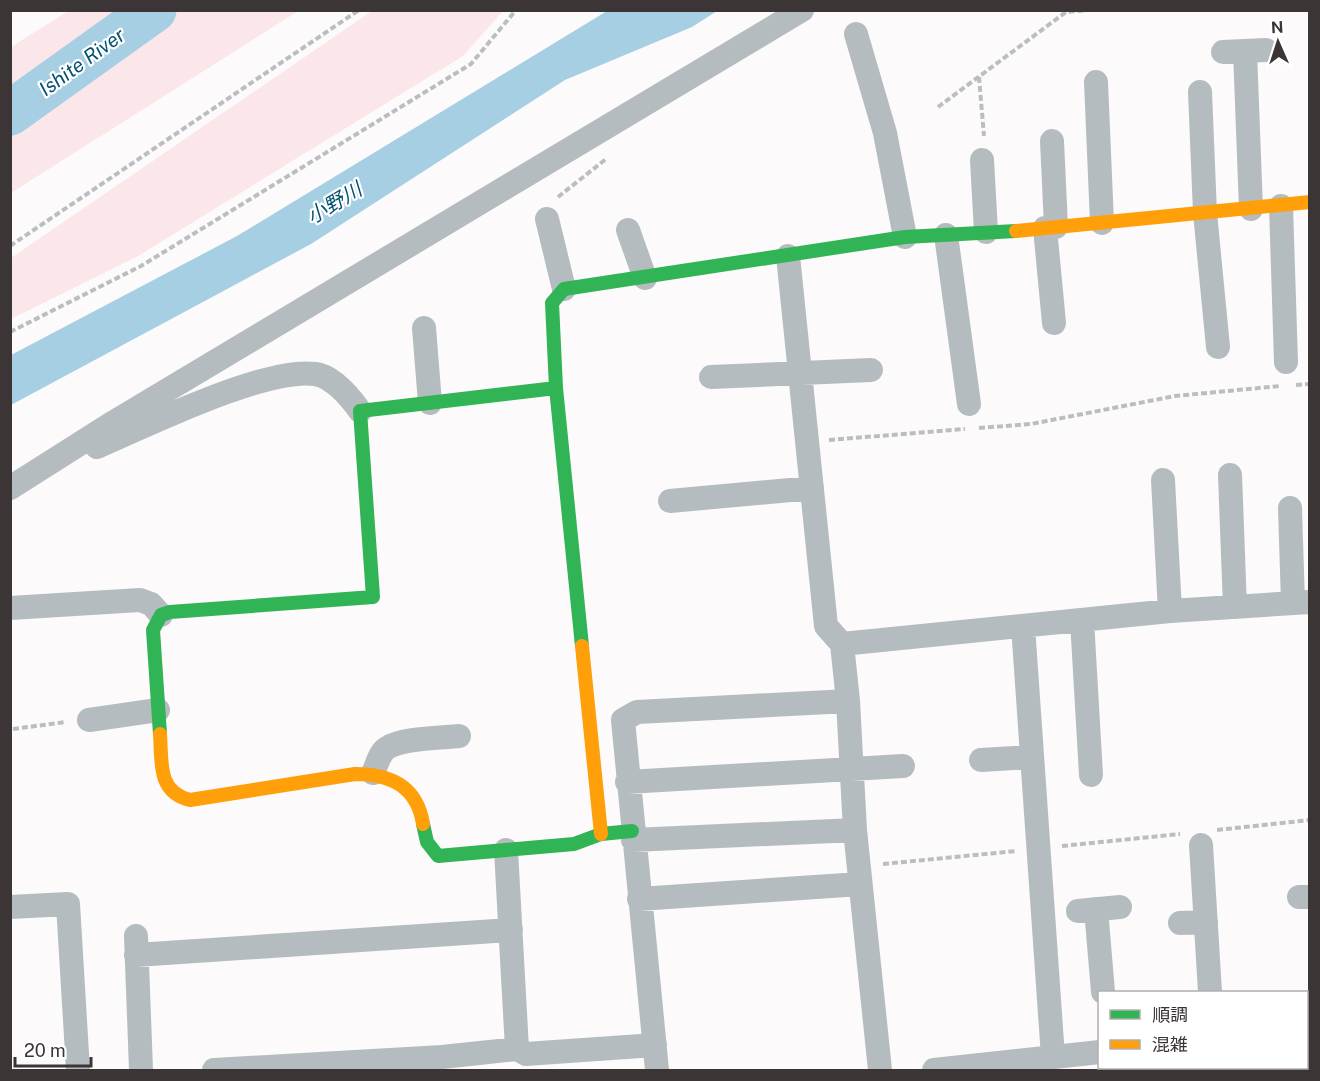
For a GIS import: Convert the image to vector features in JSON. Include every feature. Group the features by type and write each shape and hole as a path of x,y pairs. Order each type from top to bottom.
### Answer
{"street":[{"path":"10,488 124,416 802,10"},
{"path":"856,34 885,133 905,237"},
{"path":"1245,51 1251,209"},
{"path":"1096,82 1102,223"},
{"path":"1200,92 1205,213 1218,347"},
{"path":"1052,141 1051,227 1054,323"},
{"path":"982,160 986,232"},
{"path":"601,834 556,388 552,303 557,294 564,289 789,256 840,245 905,237 1102,223 1310,202"},
{"path":"1279,348 1281,206"},
{"path":"547,219 564,289"},
{"path":"628,230 645,278"},
{"path":"946,235 969,404"},
{"path":"789,256 826,626 842,644 848,701 859,875 880,1071"},
{"path":"424,328 430,403"},
{"path":"711,377 871,370"},
{"path":"60,458 94,448 263,380 293,374 317,374 351,398 360,411 373,597 170,612 161,615 153,630 163,778 167,789 176,798 190,800 354,774 374,773 404,785 416,797 425,842 438,856 574,844 601,834 632,836 855,830"},
{"path":"360,411 556,388"},
{"path":"1230,475 1235,607"},
{"path":"1163,480 1170,611"},
{"path":"670,501 812,488"},
{"path":"842,644 1170,611 1301,603 1290,508"},
{"path":"10,608 140,600 151,604 161,615"},
{"path":"1082,620 1091,775"},
{"path":"1023,626 1039,849 1063,1061"},
{"path":"657,1071 632,836 623,720 629,714 848,701"},
{"path":"89,720 158,710"},
{"path":"374,773 379,757 387,748 398,743 459,736"},
{"path":"981,760 1032,757"},
{"path":"627,782 903,766"},
{"path":"1203,836 1210,991"},
{"path":"506,850 523,1058"},
{"path":"639,899 859,875"},
{"path":"10,907 68,904 78,1071"},
{"path":"1098,909 1103,991"},
{"path":"1180,923 1206,922"},
{"path":"141,1071 136,946 511,930"},
{"path":"213,1071 442,1064 655,1045"},
{"path":"934,1071 1010,1067 1063,1061 1098,1052"}],"path":[{"path":"10,246 359,10"},
{"path":"10,332 141,266 471,64 516,10"},
{"path":"938,107 1066,12 1090,10"},
{"path":"979,77 985,145 982,160"},
{"path":"807,442 1031,424 1175,396 1310,384"},
{"path":"13,729 89,720"},
{"path":"859,875 1039,849 1203,836 1310,820"}],"shaded area":[{"path":"70,10 298,11 11,193 11,47"},
{"path":"372,11 503,11 463,56 138,256 11,319 11,258"}],"water":[{"name":"小野川","path":"607,11 717,11 692,27 565,80 311,244 11,405 11,355 237,236"}],"waterway":[{"name":"Ishite River","path":"10,113 154,10"}],"traffic: fast":[{"path":"582,646 556,388 552,303 564,289 905,237 1016,231"},
{"path":"160,734 153,630 161,615 170,612 373,597 360,411 556,388"},
{"path":"423,824 427,842 438,856 574,844 601,834 632,831"}],"traffic: slow":[{"path":"1016,231 1310,202"},
{"path":"582,646 601,834"},
{"path":"160,734 163,774 167,783 179,796 190,800 355,774 380,776 408,791 415,800 423,824"}]}
